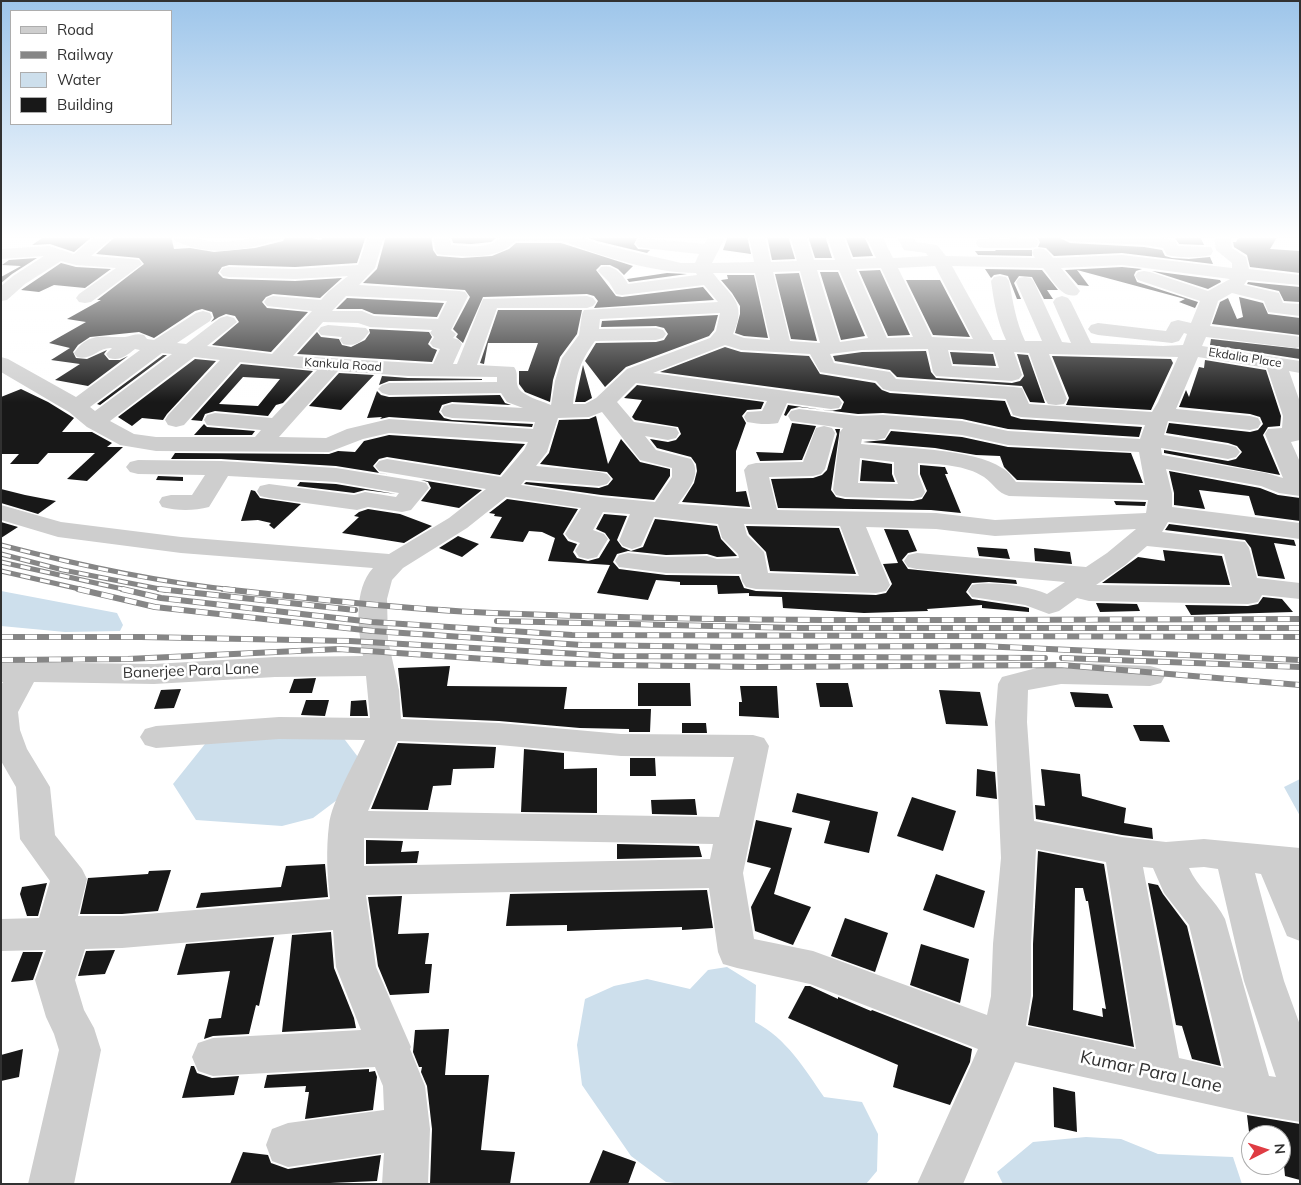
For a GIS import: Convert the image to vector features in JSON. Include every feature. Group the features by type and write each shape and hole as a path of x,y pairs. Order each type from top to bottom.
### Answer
{"street":[{"path":"85,298 94,291"},
{"path":"277,361 334,296 341,291"},
{"path":"368,291 459,296 440,333 446,334 440,344 452,344 440,369"},
{"path":"405,1184 408,1129 404,1086 390,1047 356,967 347,897 346,824 358,790 386,730 384,690 374,640 372,598 379,578 394,562 458,523 530,449 604,402 631,376 651,366 723,338 728,324 730,307 721,291"},
{"path":"768,291 782,348"},
{"path":"812,291 825,349 827,368 883,376 890,385 1014,393 1020,410 1160,416 1250,423"},
{"path":"857,291 880,343"},
{"path":"902,291 943,372 1012,374 1020,347 1024,291"},
{"path":"958,291 1020,347"},
{"path":"1003,291 1007,321 1012,328 1013,335 1056,399"},
{"path":"1065,291 1078,339 1085,349"},
{"path":"1190,291 1210,298"},
{"path":"982,591 1031,597 1049,605 1116,559 1153,516 1151,453 1160,416 1191,350 1210,298 1219,291"},
{"path":"1260,291 1273,297 1275,308 1300,310"},
{"path":"273,302 359,332 350,340"},
{"path":"465,370 490,303 525,302 522,313 526,318 589,318 656,334 690,351"},
{"path":"156,444 138,467 221,468 336,475 417,488 530,449 564,381 591,314 730,307"},
{"path":"655,311 656,334"},
{"path":"76,407 202,316"},
{"path":"123,348 173,317"},
{"path":"316,318 362,317 370,321 444,325"},
{"path":"1098,329 1172,337 1178,326 1295,342"},
{"path":"95,422 189,350 233,329 227,355 176,420"},
{"path":"1123,351 1133,349 1126,331"},
{"name":"Ekdalia Place","path":"723,338 741,344 782,348 825,349 880,343 930,343 1123,351 1163,352 1191,350 1300,367"},
{"name":"Kankula Road","path":"84,353 101,341 123,348 157,347 277,361 408,370 507,371 506,387 515,398 530,449"},
{"path":"963,345 970,373"},
{"path":"1,363 76,407 95,422 128,440 156,444 329,445 356,434 389,426 530,449"},
{"path":"260,444 333,364"},
{"path":"631,376 777,395 1008,438 1151,453 1266,480 1288,488 1300,488 1276,434 1292,435 1295,433 1293,426 1295,410 1276,364"},
{"path":"732,373 784,379 770,418 756,417"},
{"path":"666,403 678,382"},
{"path":"890,385 878,415 877,433 851,432 844,490 913,492 906,474 906,456"},
{"path":"389,389 506,387"},
{"path":"604,402 615,412 648,455 683,464 684,477 653,510 630,551 666,565 752,566"},
{"path":"452,411 530,449 598,491 653,510 729,516 936,521 995,528 1153,516 1236,548 1248,596 1089,593 1082,582 978,565 918,562"},
{"path":"799,416 858,424 878,415"},
{"path":"215,420 277,425"},
{"path":"628,430 636,428 668,432"},
{"path":"766,517 756,470 813,469 824,433"},
{"path":"849,450 906,456 929,456 980,466 994,472 1009,489 1153,516 1300,531"},
{"path":"1007,454 1228,452"},
{"path":"172,502 200,502 221,468"},
{"path":"729,516 736,538 751,552 756,581 876,585 845,519 827,487 804,487 804,469"},
{"path":"318,498 336,475"},
{"path":"270,491 357,503 365,499 402,505 417,488"},
{"path":"588,551 595,539 578,534 598,491"},
{"path":"1,512 58,529 77,532 181,545 394,562"},
{"path":"1245,585 1300,591"},
{"name":"Banerjee Para Lane","path":"13,672 154,674 275,668 380,666"},
{"path":"13,672 2,720 12,752 28,776 32,787 38,840 69,879 57,922 71,932"},
{"path":"940,1184 1003,1040 1011,996 1012,944 1019,858 1010,722 1013,684 1023,680 1056,674 1150,676"},
{"path":"1,935 122,932 347,897 417,878 725,873 753,746 614,744 499,734 298,727 156,737"},
{"path":"346,824 733,831"},
{"path":"1018,832 1122,851 1166,856 1204,852 1287,861 1300,925"},
{"path":"1122,851 1161,1073"},
{"path":"1166,856 1177,883 1206,919 1252,1094"},
{"path":"1233,856 1264,981 1300,1084"},
{"name":"Kumar Para Lane","path":"725,873 737,952 813,968 1003,1040 1252,1094 1300,1101"},
{"path":"51,1184 80,1050 73,1028 66,1017 55,980 71,932"},
{"path":"214,1057 390,1047"},
{"path":"288,1145 324,1142 358,1134 408,1129"}],"water":[{"path":"1,591 117,613 123,625 120,631 65,632 1,626"},
{"path":"244,736 342,736 358,757 345,794 313,818 282,826 196,820 173,784 205,744"},
{"path":"1300,779 1300,816 1284,787"},
{"path":"727,967 756,985 755,1022 785,1045 802,1065 824,1097 862,1102 878,1134 877,1171 866,1184 683,1184 666,1182 631,1156 582,1085 577,1045 585,999 614,986 647,979 690,989 708,970"},
{"path":"1086,1137 1121,1139 1158,1154 1233,1157 1242,1184 1003,1184 997,1172 1033,1142"}],"building":[{"path":"108,291 327,291 320,298 273,294 266,297 262,302 267,308 308,312 271,352 212,345 239,322 235,316 226,314 211,322 214,318 212,312 202,309 195,311 154,338 139,332 90,337 78,345 73,352 76,358 87,359 107,350 104,354 109,360 120,360 128,356 88,386 55,380 80,364 51,360 70,348 49,343 86,322 67,319 101,300 97,300"},
{"path":"466,291 612,291 616,296 622,297 668,291 707,291 714,300 594,308 598,301 594,296 587,294 483,297 463,343 456,337 458,334 453,329 470,297"},
{"path":"731,291 758,291 768,338 744,336 735,333 740,306"},
{"path":"779,291 804,291 817,341 791,339"},
{"path":"826,291 846,291 865,336 841,340"},
{"path":"868,291 890,291 910,335 888,336"},
{"path":"912,291 946,291 970,337 933,335"},
{"path":"1014,291 1018,291 1021,299 1017,299"},
{"path":"1040,291 1048,291 1053,299 1044,299"},
{"path":"1156,291 1165,291 1198,302 1195,308 1179,302 1185,299"},
{"path":"1279,291 1300,291 1300,302 1284,301"},
{"path":"1239,297 1263,303 1268,314 1300,318 1300,335 1212,324 1220,302 1228,298 1237,319 1243,317"},
{"path":"347,298 444,303 437,317 374,314 362,309 336,309"},
{"path":"498,310 582,310 577,334 560,357 553,380 550,402 525,392 519,384 519,371 528,371 538,343 488,343 484,364 480,363"},
{"path":"718,315 714,330 709,336 626,367 605,387 585,361 596,343 656,342 664,340 668,334 664,328 656,326 601,327 602,321"},
{"path":"369,329 429,332 432,337 428,344 437,350 432,362 297,354 317,332 321,337 339,339 342,345 351,347 365,340 370,333"},
{"path":"1211,339 1300,349 1300,359 1210,345"},
{"path":"725,347 741,352 809,356 820,374 875,383 882,390 890,393 1005,401 1011,416 1021,419 1142,427 1139,437 1008,429 962,419 883,413 858,414 832,411 841,409 844,402 839,396 660,372"},
{"path":"926,351 931,372 936,378 1012,383 1020,381 1024,376 1017,354 1028,355 1045,403 1030,402 1022,386 897,377 890,370 835,361 833,356 862,352"},
{"path":"950,352 993,354 996,366 953,364"},
{"path":"163,355 167,355 100,405 97,404"},
{"path":"1052,356 1171,359 1173,363 1151,410 1066,405 1069,398"},
{"path":"195,359 216,361 163,420 142,418 132,426 118,417"},
{"path":"1205,360 1266,370 1281,416 1280,426 1268,427 1263,435 1280,475 1164,453 1164,450 1228,461 1236,459 1242,452 1237,446 1228,443 1166,433 1169,423 1250,432 1258,430 1263,424 1260,417 1250,414 1179,407 1186,390 1189,397 1199,367 1204,368"},
{"path":"241,364 313,371 283,403 276,405 268,416 215,411 205,414 202,421 191,420","holes":["243,377 280,379 258,406 219,404"]},
{"path":"583,365 592,398 585,402 575,402"},
{"path":"339,373 374,375 341,410 309,406"},
{"path":"382,376 482,380 389,381 379,385"},
{"path":"637,385 764,402 761,409 747,410 742,416 746,423 736,451 736,492 746,491 750,507 682,502 694,483 697,471 696,464 691,457 657,448 650,439 668,442 676,440 681,434 678,427 635,420 632,417 642,400 624,398"},
{"path":"21,389 48,402 74,418 62,432 92,432 112,443 107,447 123,447 87,481 67,479 95,453 48,453 38,464 10,464 19,454 1,454 1,397"},
{"path":"377,391 381,395 389,397 500,395 505,403 511,405 452,402 442,405 439,412 444,418 452,420 533,424 532,427 389,417 380,419 382,417 367,418"},
{"path":"788,405 821,410 799,407 791,409 786,416 784,415"},
{"path":"596,416 608,464 621,439 640,462 670,469 670,476 654,500 601,495 524,484 526,482 599,488 608,485 613,479 607,472 540,464 549,453 559,420 589,419"},
{"path":"792,423 816,426 802,460 760,461 756,452 783,453"},
{"path":"204,424 207,427 255,431 252,435 194,435"},
{"path":"835,429 840,429 831,490 836,497 845,499 913,501 922,499 927,491 920,474 920,465 945,467 948,474 945,474 961,513 931,510 778,508 771,479 813,478 822,475 827,470 837,434"},
{"path":"891,431 962,437 1008,447 1131,453 1143,483 1017,480 1004,467 1000,456 863,442 885,440"},
{"path":"389,435 525,444 500,475 387,457 379,459 373,466 379,473 336,466 221,459 171,459 175,453 329,454 338,451 355,452 364,441"},
{"path":"862,460 892,464 892,474 895,482 860,481"},
{"path":"1169,471 1260,488 1278,495 1300,498 1300,521 1255,515 1249,496 1199,490 1205,509 1174,505 1174,493"},
{"path":"158,476 183,477 183,481 156,480"},
{"path":"421,480 482,490 459,508 421,501 431,488 428,482"},
{"path":"300,482 336,484 396,494 365,490 354,493 297,486"},
{"path":"1,489 56,501 38,514 1,503"},
{"path":"251,490 255,491 260,498 301,504 274,529 269,525 271,523 258,520 241,521"},
{"path":"507,499 578,509 563,534 568,541 577,544 573,552 577,558 588,561 599,558 610,540 605,533 596,529 604,514 627,516 617,540 622,547 631,551 643,547 655,519 717,526 721,539 737,556 717,557 707,554 666,555 628,551 617,554 613,562 619,569 666,575 739,576 744,588 756,591 876,595 886,593 892,584 883,564 898,563 884,529 908,530 917,551 908,553 902,560 908,569 1016,580 1017,584 972,583 966,592 972,599 1025,607 1029,608 1029,612 982,608 982,605 927,609 928,611 864,613 783,608 782,597 749,596 749,593 718,594 717,585 680,585 680,582 656,580 648,600 597,593 610,565 548,561 555,538 542,532 529,531 523,542 490,538 502,517 489,513"},
{"path":"1114,501 1146,502 1145,506 1116,505"},
{"path":"368,509 400,514 432,526 404,543 342,533 359,517 354,516"},
{"path":"1,522 18,527 1,538"},
{"path":"1169,524 1294,540 1296,546 1274,543 1285,579 1258,576 1251,548 1245,540 1165,530"},
{"path":"746,526 839,528 856,574 770,571 766,552 749,534"},
{"path":"458,536 479,544 462,557 439,548"},
{"path":"977,547 1007,549 1010,559 979,556"},
{"path":"1034,548 1070,552 1072,564 1035,561"},
{"path":"1163,550 1222,556 1230,585 1102,583 1138,557 1165,561"},
{"path":"1263,597 1282,599 1293,612 1191,615 1185,605 1248,606 1258,604"},
{"path":"1096,603 1137,604 1140,611 1100,612"},
{"path":"450,666 447,686 567,687 564,709 651,709 650,732 629,732 629,729 580,728 499,721 403,717 398,668"},
{"path":"316,678 312,693 289,693 294,679"},
{"path":"638,683 690,683 691,706 638,706"},
{"path":"816,683 848,683 853,707 820,707"},
{"path":"740,686 777,686 779,718 739,716 739,702 742,702"},
{"path":"181,689 174,708 154,709 161,690"},
{"path":"939,690 980,692 988,726 946,724"},
{"path":"1070,692 1108,694 1113,708 1075,707"},
{"path":"306,700 329,700 325,716 301,715"},
{"path":"366,700 368,716 350,716 351,701"},
{"path":"682,723 706,723 707,733 682,733"},
{"path":"1133,725 1163,725 1170,742 1140,741"},
{"path":"398,743 496,747 494,768 453,769 451,785 433,786 428,810 371,809"},
{"path":"524,749 564,753 564,769 597,768 597,813 521,812"},
{"path":"630,758 655,758 656,776 630,776"},
{"path":"977,769 995,772 997,799 976,796"},
{"path":"1041,769 1080,774 1082,796 1126,808 1124,823 1152,828 1153,839 1036,819 1035,805 1045,806"},
{"path":"797,793 878,812 869,853 824,843 830,821 792,812"},
{"path":"912,797 956,811 943,851 897,836"},
{"path":"695,799 697,815 652,814 651,800"},
{"path":"756,820 792,828 774,894 811,907 793,945 755,931 751,907 771,868 747,862"},
{"path":"366,840 403,841 401,852 419,851 417,863 366,864"},
{"path":"617,844 699,846 702,857 617,859"},
{"path":"1038,851 1104,864 1134,1047 1028,1025 1033,996 1033,944","holes":["1075,888 1083,888 1086,901 1088,901 1106,1009 1102,1008 1103,1017 1073,1010"]},
{"path":"325,864 328,897 196,908 201,893 281,887 286,866"},
{"path":"171,870 158,911 122,914 80,914 88,878 148,874 149,871"},
{"path":"936,874 985,891 974,928 923,910"},
{"path":"47,883 38,916 27,916 20,894 22,887"},
{"path":"1148,883 1158,885 1187,926 1221,1066 1192,1059 1182,1026 1176,1025"},
{"path":"707,890 713,928 682,930 682,927 567,931 567,925 506,926 510,894"},
{"path":"402,896 398,934 429,933 425,964 432,964 429,993 390,995 378,966 368,897"},
{"path":"845,918 888,933 875,972 831,956"},
{"path":"331,932 334,968 354,1018 356,1028 282,1032 292,935"},
{"path":"274,937 259,1006 256,1005 249,1034 213,1036 204,1039 209,1019 221,1018 230,971 177,975 186,944"},
{"path":"921,944 969,959 960,1003 910,985"},
{"path":"115,950 105,974 78,976 86,951"},
{"path":"23,952 43,952 33,980 11,982"},
{"path":"805,986 810,986 838,999 838,997 972,1049 970,1062 950,1105 893,1087 898,1065 788,1018"},
{"path":"449,1029 445,1075 489,1075 481,1150 515,1152 510,1184 430,1184 432,1129 427,1086 421,1072 422,1067 419,1067 413,1052 415,1030"},
{"path":"23,1049 19,1077 1,1081 1,1055"},
{"path":"191,1066 194,1066 197,1073 212,1078 239,1076 234,1095 182,1098"},
{"path":"369,1069 369,1072 375,1071 377,1077 373,1110 305,1119 309,1092 305,1092 306,1086 264,1088 267,1075"},
{"path":"1053,1087 1075,1092 1077,1132 1054,1127"},
{"path":"1247,1115 1300,1124 1300,1180 1285,1176 1291,1175 1291,1125 1248,1125"},
{"path":"603,1150 636,1162 628,1184 589,1184"},
{"path":"243,1152 268,1155 271,1163 288,1169 381,1155 377,1181 307,1184 230,1184"}],"railway":[{"path":"1,545 117,572 205,587 235,590"},
{"path":"1,554 63,570 161,589"},
{"path":"1,562 127,590"},
{"path":"1,571 84,590"},
{"path":"78,589 155,607 373,631 582,645 730,647 980,646 1300,660"},
{"path":"122,589 161,598 372,622 572,635 1300,637"},
{"path":"161,589 355,610"},
{"path":"161,589 165,590"},
{"path":"223,589 426,609 493,613 695,619 1300,619"},
{"path":"497,621 798,628 1300,628"},
{"path":"1,637 141,637 350,641 614,656 1045,658"},
{"path":"1,660 128,659 339,649 544,663 612,665 756,667 1062,665 1300,685"},
{"path":"1062,658 1300,667"}]}
